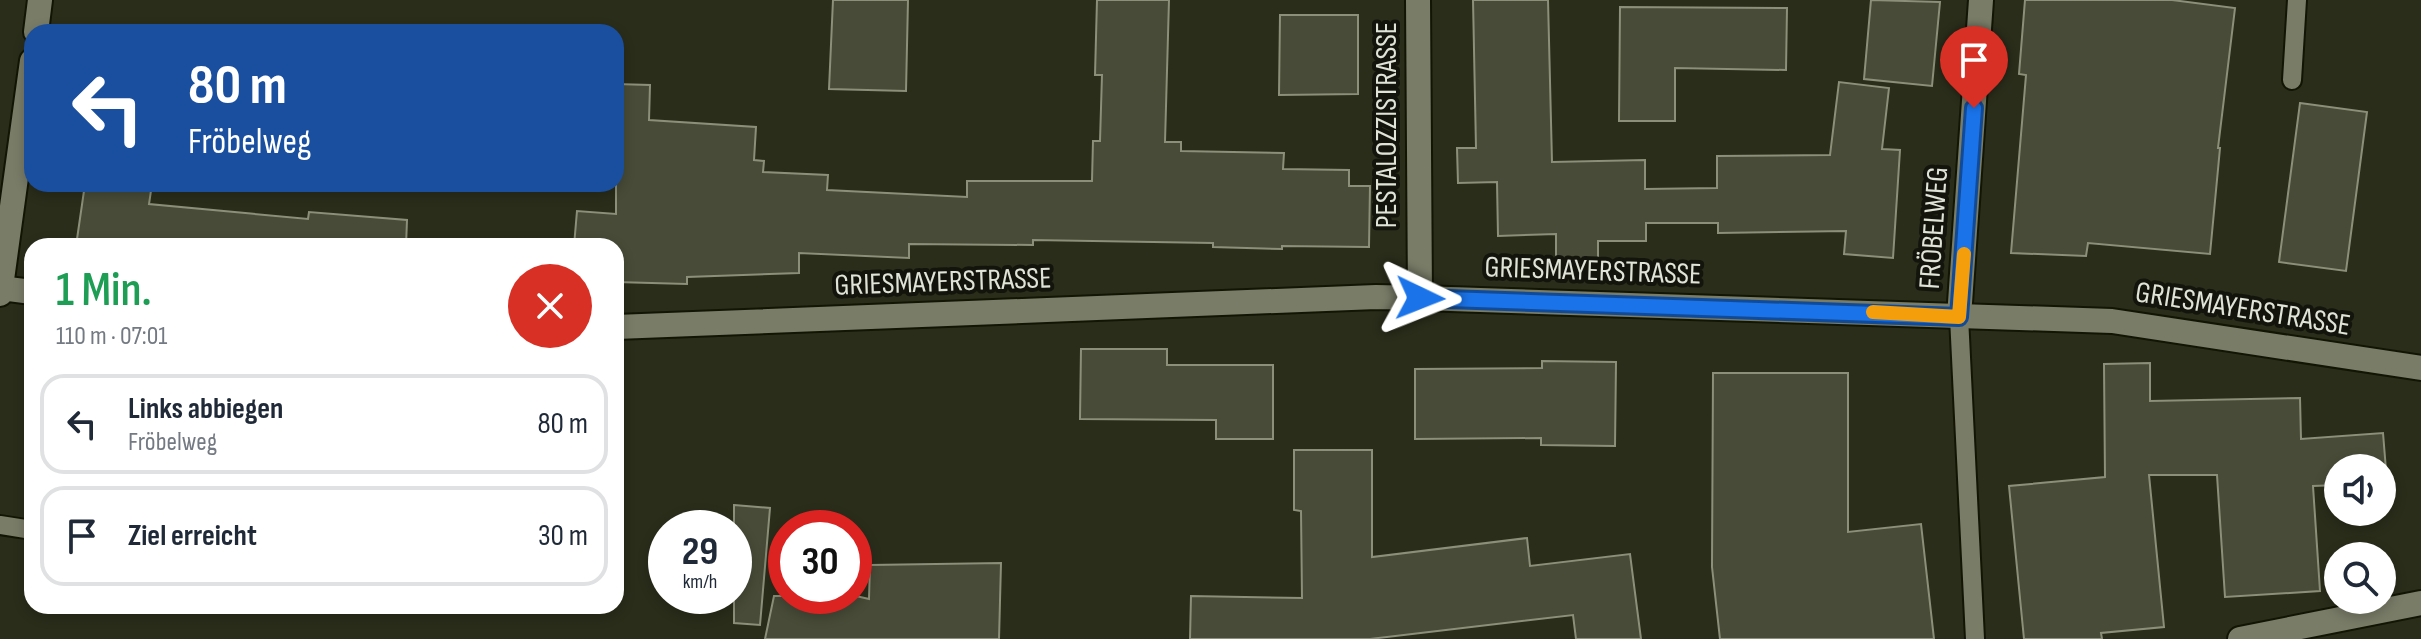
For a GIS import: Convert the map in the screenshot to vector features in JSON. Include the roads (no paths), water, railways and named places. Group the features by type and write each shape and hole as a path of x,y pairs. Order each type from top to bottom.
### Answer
{"street":[{"path":"37,24 40,0"},
{"name":"PESTALOZZISTRASSE","path":"1418,0 1420,298"},
{"name":"FRÖBELWEG","path":"1959,317 1981,0"},
{"path":"0,294 24,118"},
{"path":"0,288 24,291"},
{"name":"GRIESMAYERSTRASSE","path":"624,327 1320,299 1420,298 2112,321 2421,368"},
{"path":"2240,639 2421,603"}],"lane":[{"path":"2292,80 2297,0"},
{"path":"1959,317 1975,639"},
{"path":"0,525 24,529"}]}
